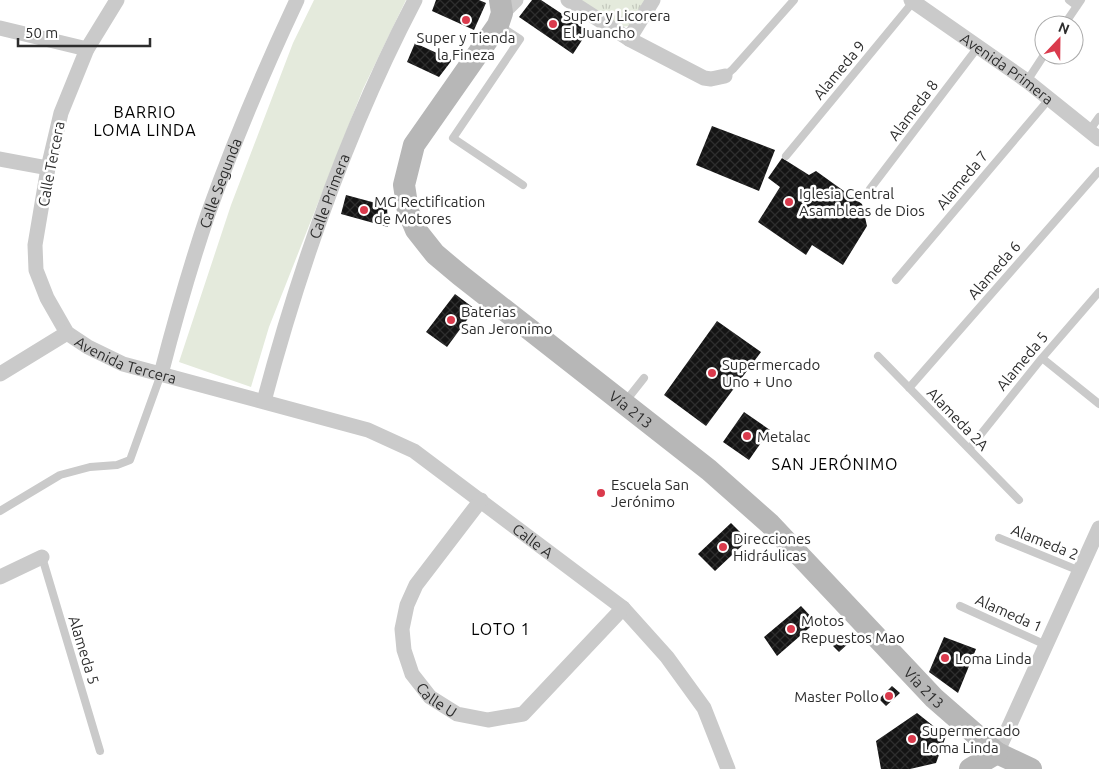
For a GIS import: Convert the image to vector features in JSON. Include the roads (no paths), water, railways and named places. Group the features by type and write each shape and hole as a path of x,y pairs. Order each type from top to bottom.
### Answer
{"main road":[{"name":"Vía 213","path":"500,15 414,145 404,185 408,211 416,230 435,254 709,470 770,524 934,698 997,753 1031,769"},
{"path":"970,769 997,753"}],"street":[{"name":"Calle Tercera","path":"67,333 47,298 36,270 36,245 48,168 61,113 88,50 117,0"},
{"name":"Calle Segunda","path":"161,374 208,214 244,118 297,0"},
{"name":"Calle Primera","path":"264,401 284,327 323,208 375,82 415,0"},
{"path":"500,15 516,0"},
{"path":"568,0 629,40 704,78 711,79 725,76"},
{"path":"629,40 653,0"},
{"name":"Avenida Primera","path":"912,1 1027,81 1094,135"},
{"path":"0,28 88,50"},
{"path":"0,159 48,168"},
{"name":"Avenida Tercera","path":"0,374 67,333 88,347 123,364 264,401"},
{"name":"Calle A","path":"264,401 368,430 414,451 482,500 622,608 667,657 704,708 728,769"},
{"name":"Calle U","path":"482,500 416,585 407,605 402,629 404,650 412,674 430,697 456,714 488,720 523,714 622,608"},
{"path":"997,753 1099,528"},
{"path":"0,577 42,557"}],"lane":[{"path":"725,76 734,69 794,0"},
{"path":"1068,0 1079,3 1071,15"},
{"name":"Alameda 9","path":"786,156 912,1"},
{"path":"500,15 520,40 453,138 523,185"},
{"name":"Alameda 8","path":"870,188 978,47"},
{"path":"1027,81 1037,65"},
{"name":"Alameda 7","path":"896,280 1050,98"},
{"path":"1094,135 1099,117"},
{"name":"Alameda 6","path":"909,388 1099,171"},
{"name":"Alameda 5","path":"968,449 1099,292"},
{"path":"1092,300 1099,305"},
{"name":"Alameda 2A","path":"878,356 1019,500"},
{"path":"1042,358 1099,404"},
{"path":"0,511 60,475 90,466 117,466 130,460 161,374"},
{"path":"625,402 644,378"},
{"name":"Alameda 2","path":"999,538 1080,571"},
{"name":"Alameda 5","path":"42,557 100,751"},
{"name":"Alameda 1","path":"960,606 1046,645"}],"place":[{"name":"Super y Tienda la Fineza","path":"466,20"},
{"name":"Super y Licorera El Juancho","path":"553,24"},
{"name":"Iglesia Central Asambleas de Dios","path":"789,202"},
{"name":"MG Rectification de Motores","path":"364,210"},
{"name":"Baterias San Jeronimo","path":"451,320"},
{"name":"Supermercado Uno + Uno","path":"712,373"},
{"name":"Metalac","path":"747,436"},
{"name":"Escuela San Jerónimo","path":"601,493"},
{"name":"Direcciones Hidráulicas","path":"723,547"},
{"name":"Motos Repuestos Mao","path":"791,629"},
{"name":"Loma Linda","path":"945,658"},
{"name":"Master Pollo","path":"889,696"},
{"name":"Supermercado Loma Linda","path":"912,739"}],"district":[{"name":"BARRIO LOMA LINDA","path":"145,121"},
{"name":"SAN JERÓNIMO","path":"835,464"},
{"name":"LOTO 1","path":"501,629"}]}
